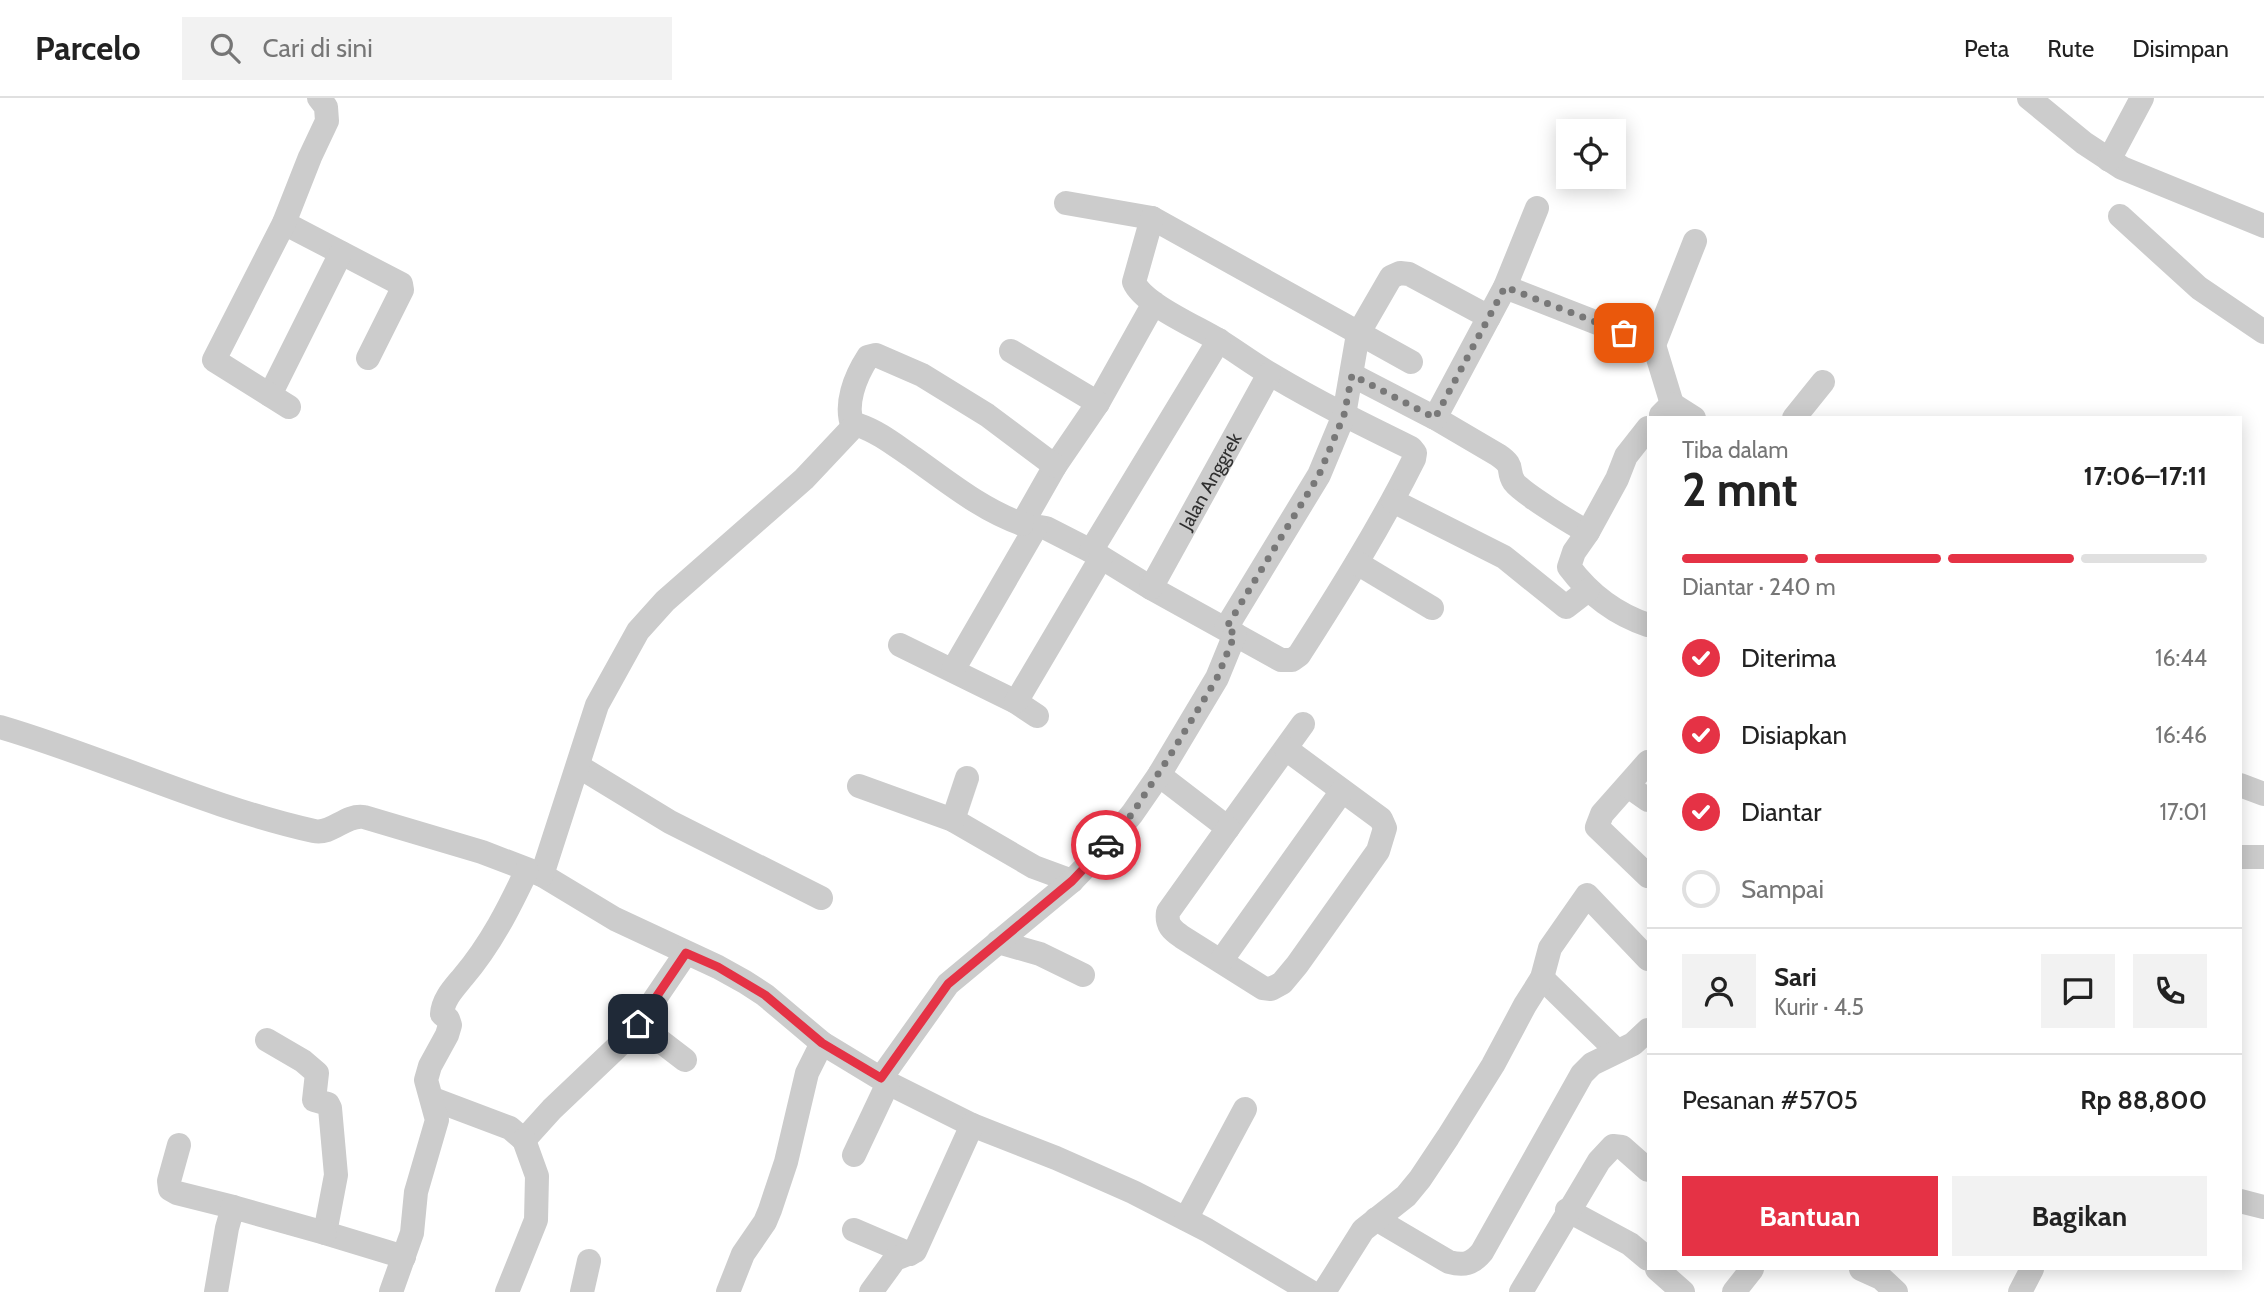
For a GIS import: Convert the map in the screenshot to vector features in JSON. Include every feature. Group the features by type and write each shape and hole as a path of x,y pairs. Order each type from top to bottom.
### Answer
{"street":[{"path":"319,98 326,107 327,121 284,223 214,360 280,401 341,253"},
{"path":"2029,98 2084,143 2136,175 2264,226"},
{"path":"2109,160 2141,98"},
{"path":"1066,203 1152,218 1411,362"},
{"path":"1435,418 1505,287 1537,208"},
{"path":"2120,216 2199,288 2264,332"},
{"path":"391,1292 412,1233 416,1192 437,1120 426,1080 450,1025 442,1014 442,1007 449,993 491,942 534,872 578,766 597,705 638,631 665,601 804,479 853,427 858,425 879,434 970,498 1006,518 1029,526 1046,528 1281,660 1292,660 1299,655 1357,564 1393,501 1415,453 1411,448 1269,374 1219,340 1154,303 1134,282 1152,218"},
{"path":"284,223 399,282 402,287 368,358"},
{"path":"1686,416 1665,411 1654,345 1695,241"},
{"path":"854,1156 884,1081 948,984 1072,881 1101,852 1159,775 1217,678 1231,631 1319,475 1344,415 1359,334 1391,277 1400,273 1409,274 1489,317"},
{"path":"1505,287 1654,345"},
{"path":"953,670 1029,526 1055,466 1098,403 1154,303"},
{"path":"1016,702 1096,554 1219,340"},
{"path":"1011,351 1098,403"},
{"path":"853,427 848,414 850,400 868,357 876,355 922,374 987,415 1055,466"},
{"name":"Jalan Anggrek","path":"1151,588 1269,374"},
{"path":"1352,375 1435,418 1507,461 1514,482 1547,508 1588,532"},
{"path":"1796,416 1823,382"},
{"path":"1647,429 1626,457 1588,532 1574,552 1569,567 1588,590 1621,614 1647,625"},
{"path":"1393,501 1504,557 1566,607 1588,590"},
{"path":"1357,564 1432,608"},
{"path":"900,645 1016,702 1037,716"},
{"path":"1286,749 1381,819 1385,828 1378,852 1282,983 1271,989 1263,988 1172,930 1167,918 1168,912 1303,724"},
{"path":"0,727 214,804 261,818 318,832 358,816 482,852 534,872 615,919 718,967 765,995 822,1043 884,1081 972,1125 1056,1158 1186,1219 1311,1292"},
{"path":"1647,765 1638,793 1602,814 1597,827 1647,875"},
{"path":"578,766 670,822 821,898"},
{"path":"1159,775 1228,828"},
{"path":"954,820 967,778"},
{"path":"859,786 954,820 1034,867 1072,881"},
{"path":"2242,786 2264,794"},
{"path":"1221,961 1342,791"},
{"path":"2242,857 2264,857"},
{"path":"1324,1292 1363,1230 1393,1208 1420,1179 1493,1065 1542,978 1550,948 1587,895 1647,957"},
{"path":"998,942 1040,954 1083,975"},
{"path":"524,1140 552,1109 615,1052 638,1024 686,953"},
{"path":"1542,978 1617,1051"},
{"path":"638,1024 685,1060"},
{"path":"1376,1219 1449,1262 1461,1265 1475,1259 1482,1252 1582,1074 1592,1064 1633,1044 1647,1031"},
{"path":"267,1040 303,1061 317,1073 314,1100 328,1104 330,1108 337,1175 325,1233"},
{"path":"728,1292 743,1254 770,1210 789,1153 807,1073 822,1043"},
{"path":"433,1099 510,1128 524,1140 537,1175 536,1220 507,1292"},
{"path":"1186,1219 1245,1110"},
{"path":"871,1292 895,1259 915,1251 972,1125"},
{"path":"179,1145 169,1181 170,1189 177,1193 404,1257"},
{"path":"1521,1292 1567,1210 1599,1161 1613,1146 1622,1147 1647,1169"},
{"path":"2242,1202 2264,1207"},
{"path":"216,1292 233,1208"},
{"path":"1567,1210 1630,1244 1647,1258"},
{"path":"854,1230 910,1254"},
{"path":"582,1292 589,1261"},
{"path":"1658,1270 1683,1292"},
{"path":"1734,1292 1751,1270"},
{"path":"1863,1270 1881,1278 1896,1292"},
{"path":"2020,1292 2031,1270"}],"way so far":[{"path":"1106,845 1159,775 1217,678 1235,634 1226,628 1319,475 1344,415 1352,375 1435,418 1505,287 1624,333"}],"route":[{"path":"638,1024 686,953 718,967 765,995 822,1043 881,1078 948,984 1072,881 1106,845"}]}
